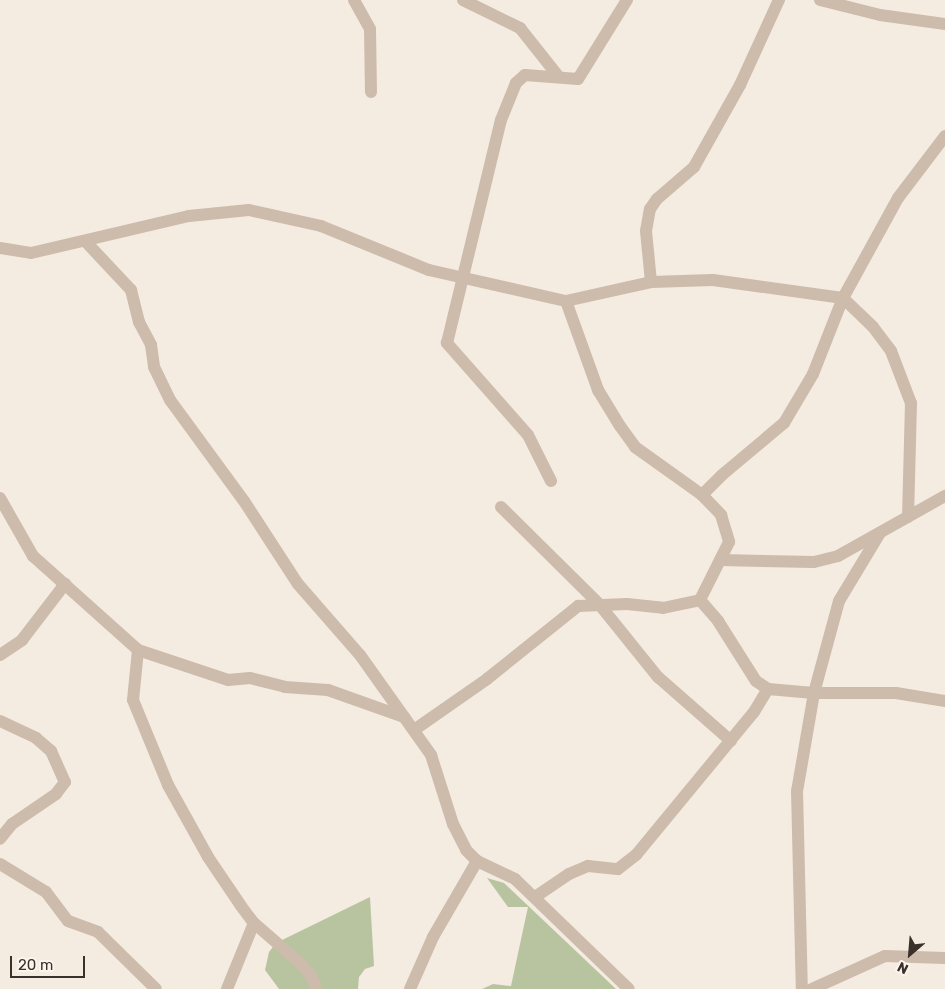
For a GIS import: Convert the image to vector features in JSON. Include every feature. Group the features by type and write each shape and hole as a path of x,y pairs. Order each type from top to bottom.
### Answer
{"street":[{"path":"354,0 370,29 371,92"},
{"path":"463,0 520,28 558,76"},
{"path":"551,481 528,435 447,343 501,120 516,83 525,75 558,76 568,80 578,79 627,0"},
{"path":"651,282 646,231 650,209 657,199 694,167 740,85 779,0"},
{"path":"820,0 880,15 945,24"},
{"path":"702,495 722,475 784,423 813,374 843,298 898,198 945,136"},
{"path":"0,248 31,253 86,242 189,216 250,210 321,226 429,270 566,301 651,282 713,280 843,298 873,327 891,351 911,403 908,517"},
{"path":"86,242 131,290 139,322 151,345 154,367 170,400 244,501 298,584 360,655 431,756 452,824 466,850 477,861 502,871 534,897 575,940 629,989"},
{"path":"566,301 598,390 635,447 702,495 721,515 729,542 700,600"},
{"path":"720,560 814,562 838,556 945,496"},
{"path":"0,498 32,556 138,650 228,680 250,678 285,688 328,690 405,717"},
{"path":"500,507 599,604 658,677 731,741"},
{"path":"802,989 798,898 797,791 814,693 838,601 880,533"},
{"path":"0,655 22,640 65,584"},
{"path":"414,730 487,679 571,609 599,604 663,608 700,600"},
{"path":"700,600 718,621 756,681 768,689 814,693 896,693 945,701"},
{"path":"138,650 133,700 152,750 208,857 254,923 300,963 312,977 316,989"},
{"path":"534,897 551,883 588,866 615,870 630,861 731,741 768,689"},
{"path":"0,721 36,738 51,751 65,782 56,794 12,824 0,839"},
{"path":"410,989 433,937 477,861"},
{"path":"0,864 46,892 59,913 68,921 98,932 156,989"},
{"path":"226,989 254,923"},
{"path":"812,989 885,956 945,958"}],"green space":[{"path":"487,878 504,883 616,989 482,989 493,984 511,986 528,907 508,907"},
{"path":"370,897 374,966 365,969 359,977 358,989 279,989 265,970 269,952 276,943"}]}
